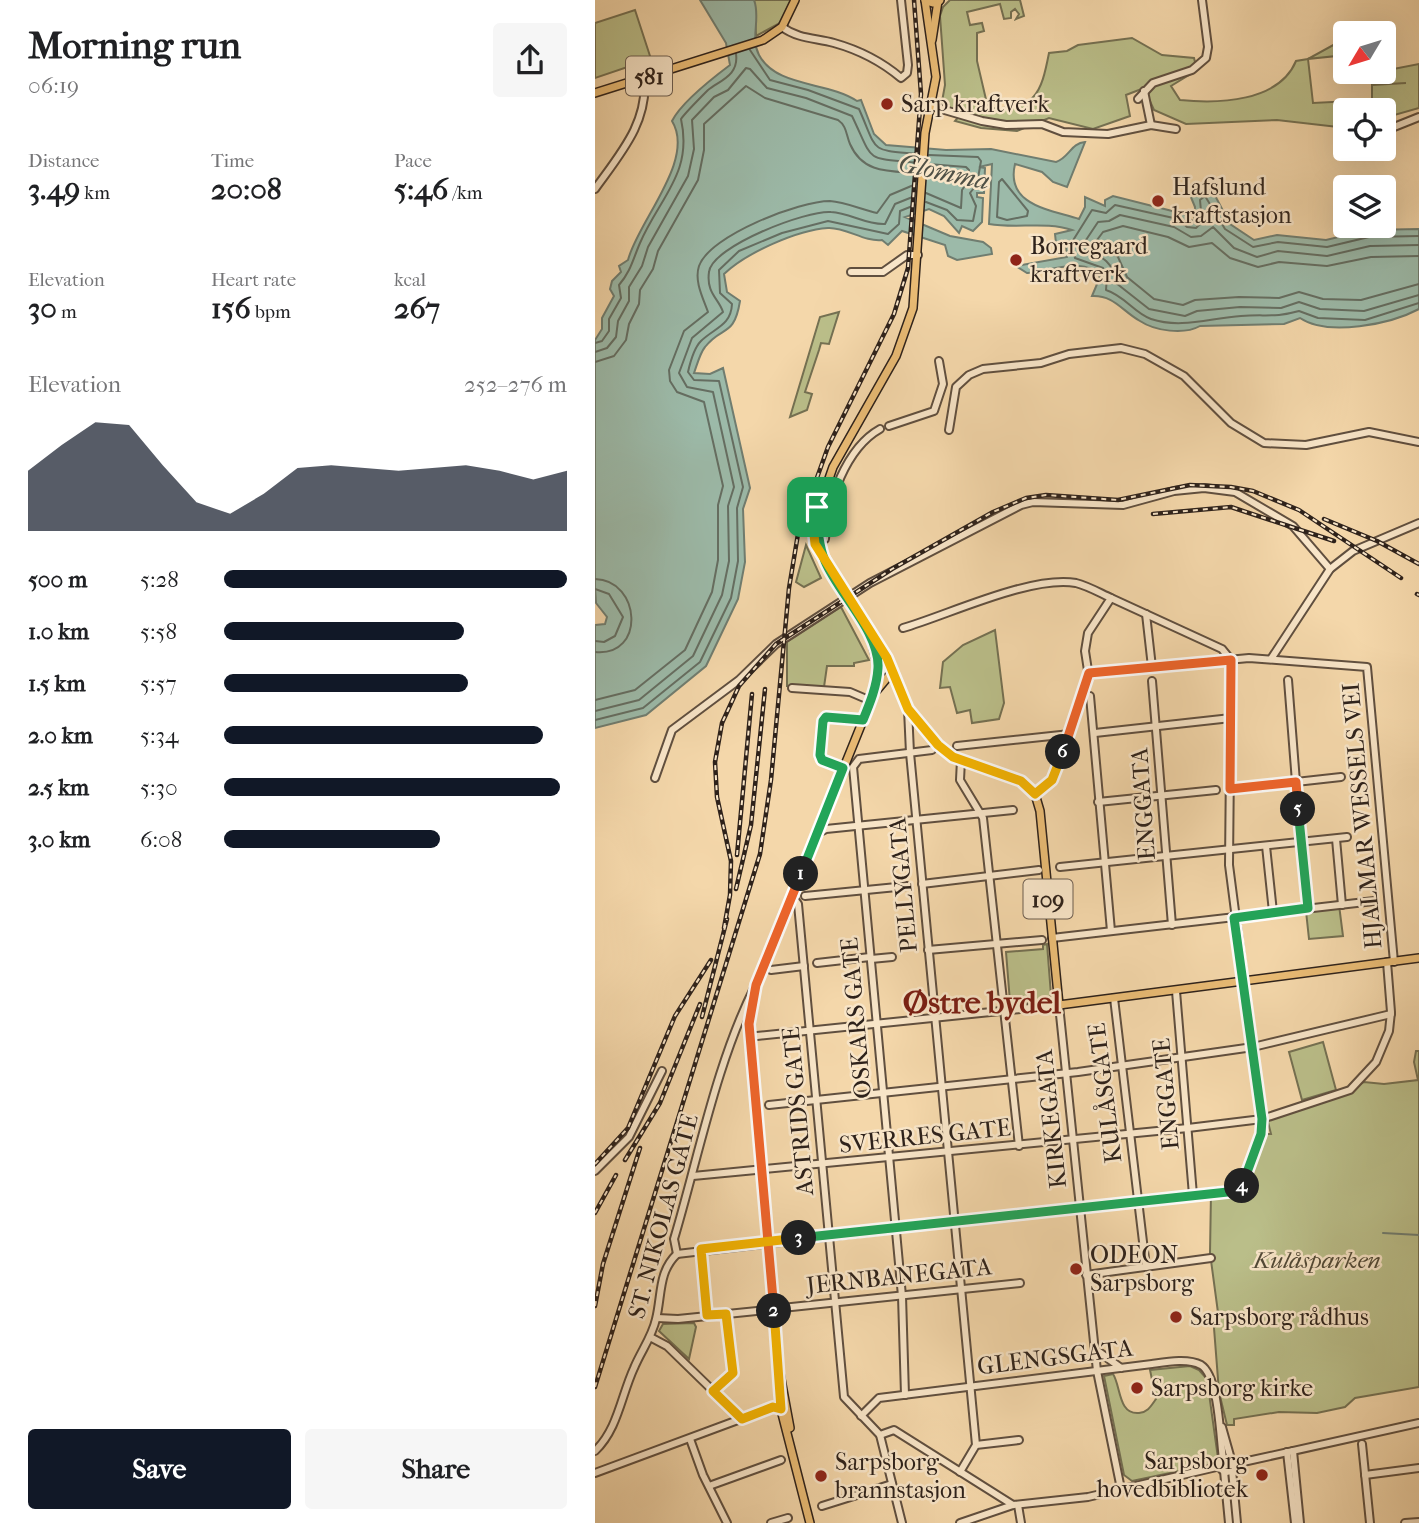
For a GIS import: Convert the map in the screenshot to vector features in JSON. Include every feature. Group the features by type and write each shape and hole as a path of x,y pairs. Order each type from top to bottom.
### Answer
{"highway":[{"path":"926,0 938,0"}],"main road":[{"path":"782,27 795,0"},
{"path":"926,0 936,77 925,133 913,308 896,356 848,437 817,507 817,543 841,589 887,658 908,709 942,749 961,760 1013,777 1035,794"},
{"path":"931,47 938,0"},
{"name":"581","path":"595,93 756,42 782,27"},
{"path":"852,606 892,672"},
{"path":"791,1442 778,1408 778,1370 749,1035 756,985 872,697 878,667 871,639"},
{"path":"872,697 892,672"},
{"name":"KIRKEGATA","path":"1035,794 1040,811 1059,1005"},
{"path":"1059,1005 1419,958"},
{"path":"778,1370 810,1523"}],"street":[{"path":"782,27 796,36 832,42 871,56 901,78 907,73 908,65 901,0"},
{"path":"1138,99 1153,83 1201,66 1208,47 1202,0"},
{"path":"595,189 641,119 645,102 644,77"},
{"path":"1144,91 1151,125"},
{"path":"931,106 982,121 1006,125 1042,124 1063,132 1115,134 1151,125 1175,129"},
{"path":"1396,126 1418,117"},
{"path":"851,272 883,272 907,255 918,255"},
{"path":"949,430 956,387 969,375 983,369 1041,363 1069,354 1121,348 1145,354 1184,376 1231,423 1264,443 1306,444 1369,432 1419,442"},
{"path":"890,426 934,411 943,384 939,361"},
{"path":"817,543 825,539 834,499 848,465 860,447 880,429"},
{"path":"655,778 657,766 672,730 739,680 776,644 881,577 1021,505 1033,502 1123,505 1184,490 1204,488 1235,492 1293,526 1330,569"},
{"path":"1089,673 1271,659 1330,569 1353,551 1419,523"},
{"path":"677,1254 828,1234 1241,1189 1261,1134 1262,1119 1234,918 1228,851 1231,660 1222,649 1081,585 1056,584 1006,593 903,628"},
{"path":"1035,794 1052,780 1070,734 1089,673 1085,651 1088,634 1111,598"},
{"path":"1146,614 1152,667"},
{"name":"HJALMAR WESSELS VEI","path":"1271,659 1367,667 1390,962"},
{"path":"1288,680 1300,842 1308,908"},
{"name":"ENGGATA","path":"1152,681 1172,925"},
{"path":"792,688 840,690 872,697"},
{"path":"1090,696 1111,931"},
{"name":"PELLYGATA","path":"908,709 928,950 976,1444"},
{"path":"843,768 822,760 820,755 823,721 826,717 863,720"},
{"path":"1095,733 1231,718"},
{"path":"957,746 1070,734"},
{"path":"910,753 932,750"},
{"name":"OSKARS GATE","path":"905,1395 902,1296 893,1227 853,764 859,759 910,753"},
{"path":"961,760 960,780 981,813 1019,1146"},
{"path":"1230,789 1341,777"},
{"path":"1098,802 1216,790"},
{"path":"816,834 826,829 1013,810"},
{"path":"1059,867 1347,837"},
{"path":"1336,838 1342,905"},
{"path":"1266,846 1273,912"},
{"path":"922,884 1038,870"},
{"path":"805,897 907,886"},
{"name":"ASTRIDS GATE","path":"792,897 799,904 844,1397 880,1434"},
{"path":"1052,938 1374,901"},
{"path":"928,950 1042,940"},
{"path":"817,963 892,957"},
{"name":"SVERRES GATE","path":"693,1177 821,1166 888,1156 1019,1146 1262,1119 1350,1090 1369,1072 1383,1050 1391,1014 1390,962"},
{"path":"771,970 804,966"},
{"name":"ST. NIKOLAS GATE","path":"595,1451 611,1429 634,1367 657,1318 663,1275 677,1254 674,1240 741,1015 756,985"},
{"name":"ENGGATE","path":"1176,991 1193,1195"},
{"name":"KULÅSGATE","path":"1114,998 1146,1267"},
{"path":"757,1035 1059,1005"},
{"name":"KIRKEGATA","path":"1059,1005 1097,1371 1121,1489"},
{"path":"769,1105 1065,1073 1252,1047 1391,1014"},
{"path":"595,1171 629,1137 662,1071"},
{"path":"701,1249 707,1315"},
{"path":"1086,1275 1211,1258"},
{"name":"JERNBANEGATA","path":"782,1308 1020,1283"},
{"path":"657,1318 767,1310"},
{"path":"713,1391 733,1373 726,1314"},
{"path":"650,1337 667,1346 742,1419"},
{"path":"1095,1349 1121,1368"},
{"name":"GLENGSGATA","path":"861,1416 879,1398 1159,1363 1200,1364 1211,1379 1219,1422 1229,1523"},
{"path":"595,1473 778,1408"},
{"name":"GLENGSGATA","path":"1219,1422 1228,1440 1233,1464 1237,1523"},
{"path":"960,1523 1016,1505 1121,1489 1419,1423"},
{"path":"902,1523 880,1434 894,1430 1016,1505 1021,1523"},
{"path":"690,1439 727,1523"},
{"path":"961,1472 976,1444 1019,1440"},
{"path":"1361,1444 1370,1523"},
{"path":"1290,1452 1295,1523"},
{"path":"1290,1452 1300,1523"},
{"path":"709,1486 782,1460"},
{"path":"1223,1465 1233,1464"},
{"path":"1365,1475 1419,1468"},
{"path":"821,1506 892,1484"},
{"path":"771,1523 788,1518"},
{"path":"1405,1523 1419,1522"}],"green space":[{"path":"754,0 791,0 780,23 756,36"},
{"path":"950,0 1020,0 1024,16 1016,19 1019,14 1015,9 1011,12 1011,18 1004,19 1000,4 967,12 970,25 982,23 984,31 977,33 977,61 988,108 1017,106 1033,97 1043,79 1049,53 1067,51 1078,45 1132,38 1162,55 1194,58 1197,70 1171,86 1180,100 1229,100 1262,92 1288,75 1296,61 1308,59 1313,103 1333,102 1333,126 1277,120 1186,124 1154,110 1144,88 1126,95 1130,116 1093,129 1049,118 1017,131 981,128 955,121 961,114 941,107 945,85 940,16 943,7"},
{"path":"635,10 651,59 595,78 595,23"},
{"path":"1333,45 1333,56 1308,59"},
{"path":"1419,64 1419,108 1396,115 1396,98 1372,98 1372,85 1397,84 1397,68"},
{"path":"839,312 829,344 821,343 805,392 812,394 807,410 790,417 820,317"},
{"path":"806,545 821,578 804,587 796,582"},
{"path":"841,607 869,660 854,663 854,666 827,666 824,687 787,686 787,642"},
{"path":"995,630 1004,703 999,719 972,723 970,710 957,713 950,687 940,688 943,662 963,645"},
{"path":"1339,905 1343,936 1309,939 1306,911"},
{"path":"1047,944 1051,995 1047,1000 1014,1005 1010,1002 1006,952 1043,949 1043,945"},
{"path":"1323,1042 1336,1090 1302,1100 1289,1052"},
{"name":"Kulåsparken","path":"1416,1051 1419,1051 1419,1387 1355,1398 1345,1407 1317,1413 1279,1412 1234,1419 1234,1425 1227,1425 1219,1392 1214,1328 1219,1320 1210,1253 1211,1193 1237,1191 1260,1134 1271,1134 1267,1118 1339,1097 1364,1082 1384,1084 1418,1080 1414,1062"},
{"path":"694,1323 696,1327 689,1359 659,1331 663,1324"},
{"path":"1190,1366 1199,1370 1207,1379 1218,1458 1213,1464 1132,1481 1124,1475 1104,1376 1113,1374 1124,1405 1132,1412 1139,1413 1147,1410 1156,1399 1150,1370"}],"water":[{"name":"Glomma","path":"700,0 754,0 756,48 767,66 790,79 861,100 874,134 886,145 946,150 991,149 1056,162 1076,145 1085,142 1067,187 1053,182 1042,172 1015,164 1014,178 1017,189 1024,197 1044,209 1079,219 1085,207 1085,197 1105,206 1105,200 1113,196 1184,214 1194,222 1195,207 1190,195 1210,186 1230,224 1254,240 1277,235 1326,240 1396,238 1396,229 1419,229 1419,309 1393,319 1359,326 1326,327 1300,318 1284,324 1200,326 1178,331 1153,327 1112,301 1092,296 1100,277 1094,270 1066,266 1027,273 1016,266 1067,257 1066,245 1056,243 1055,234 1072,230 1052,226 989,224 992,164 979,167 985,168 984,193 977,193 977,197 983,198 982,222 973,231 962,226 959,233 944,216 929,209 905,217 950,236 983,242 991,248 992,254 957,260 948,256 945,245 902,231 888,245 882,240 869,239 835,228 802,233 758,251 724,274 727,292 740,301 737,313 731,326 705,347 694,373 710,374 723,368 750,488 743,509 745,562 738,599 706,666 646,715 595,728 595,625 605,624 607,617 596,603 595,588 595,340 602,329 602,318 614,296 610,289 612,281 621,272 619,266 628,260 671,172 677,154 677,137 672,121 690,99 730,65 726,43"}],"waterway":[{"path":"1383,1233 1419,1235"}],"railway":[{"path":"595,1387 760,854 771,780 789,588 799,528 828,447 894,314 908,268 921,94 914,0"},
{"path":"724,928 730,895 731,861 717,797 715,762 722,723 739,686 776,644 892,569 993,512 1026,498 1046,495 1118,500 1190,485 1231,487 1253,491 1299,510 1401,578"},
{"path":"1153,514 1231,507 1334,541"},
{"path":"1324,519 1377,541 1419,564"},
{"path":"736,889 751,825 765,689"},
{"path":"737,855 752,694"},
{"path":"702,1017 727,919"},
{"path":"595,1164 628,1128 675,1016 711,960"},
{"path":"625,1160 660,1103 700,1004"},
{"path":"595,1306 603,1264 640,1148"},
{"path":"595,1213 616,1175"}],"place":[{"name":"Sarp kraftverk","path":"887,104"},
{"name":"Hafslund kraftstasjon","path":"1158,201"},
{"name":"Borregaard kraftverk","path":"1016,260"},
{"name":"ODEON Sarpsborg","path":"1076,1269"},
{"name":"Sarpsborg rådhus","path":"1176,1317"},
{"name":"Sarpsborg kirke","path":"1137,1388"},
{"name":"Sarpsborg hovedbibliotek","path":"1262,1475"},
{"name":"Sarpsborg brannstasjon","path":"821,1476"}],"district":[{"name":"Østre bydel","path":"982,1002"}],"route":[{"path":"817,507 813,525 815,544 825,562 841,589 852,606 863,618 887,658 902,688 908,709 947,753 1005,773 1021,781 1035,794 1047,787 1056,772 1089,673 1231,660 1230,789 1296,782 1308,908 1234,918 1262,1119 1261,1134 1241,1189 1237,1191 893,1227 773,1241 767,1242 761,1243 701,1249 707,1315 726,1314 733,1373 713,1391 742,1419 773,1407 781,1409 777,1387 776,1340 767,1242 755,1107 750,1055 751,1008 756,985 843,768 822,760 820,755 823,721 826,717 856,717 863,720 874,693 878,667 871,639 852,606 825,562 818,534 817,507"}]}
